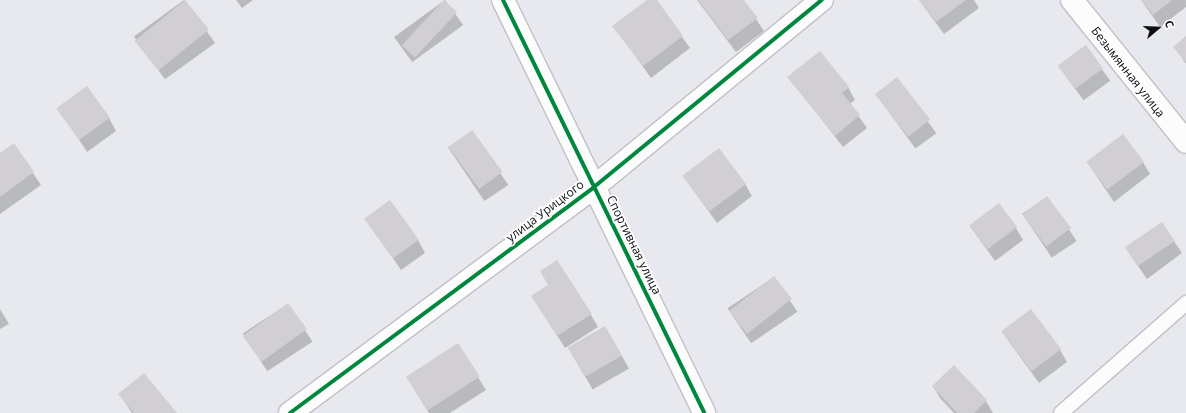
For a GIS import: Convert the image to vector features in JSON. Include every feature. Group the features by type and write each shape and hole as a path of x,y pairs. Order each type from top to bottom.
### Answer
{"street":[{"name":"Спортивная улица","path":"503,0 704,413"},
{"name":"улица Урицкого","path":"290,413 594,187 822,0"},
{"name":"Безымянная улица","path":"1072,0 1186,142"}],"lane":[{"path":"1061,413 1186,303"}],"building":[{"path":"185,0 209,30 158,70 134,41"},
{"path":"444,0 457,12 415,58 402,45"},
{"path":"647,0 657,0 683,36 643,66 612,26"},
{"path":"698,0 744,0 758,18 728,40"},
{"path":"919,0 966,0 936,22"},
{"path":"1141,0 1172,0 1153,15"},
{"path":"1186,36 1186,62 1173,47"},
{"path":"1086,45 1103,68 1075,89 1058,66"},
{"path":"820,51 849,87 842,93 860,115 835,136 787,77"},
{"path":"897,77 930,120 908,137 875,94"},
{"path":"87,86 110,118 79,140 56,108"},
{"path":"472,130 503,172 479,189 449,147"},
{"path":"1123,134 1144,162 1107,190 1086,162"},
{"path":"14,143 34,172 0,197 0,153"},
{"path":"719,148 746,184 709,212 682,176"},
{"path":"1047,196 1071,228 1046,247 1022,215"},
{"path":"390,200 419,240 393,258 364,219"},
{"path":"999,203 1017,227 988,249 969,225"},
{"path":"1162,222 1175,241 1138,266 1125,247"},
{"path":"557,260 592,314 557,336 531,296 548,285 540,271"},
{"path":"774,276 792,299 747,334 729,311"},
{"path":"288,303 307,329 262,362 243,336"},
{"path":"1031,309 1061,349 1032,371 1001,331"},
{"path":"605,326 622,355 585,377 568,348"},
{"path":"458,343 480,377 428,410 406,377"},
{"path":"954,365 987,400 974,413 957,413 932,386"},
{"path":"144,373 177,413 134,413 118,394"}],"cycle path":[{"path":"503,0 704,413"},
{"path":"290,413 594,187 822,0"}]}
